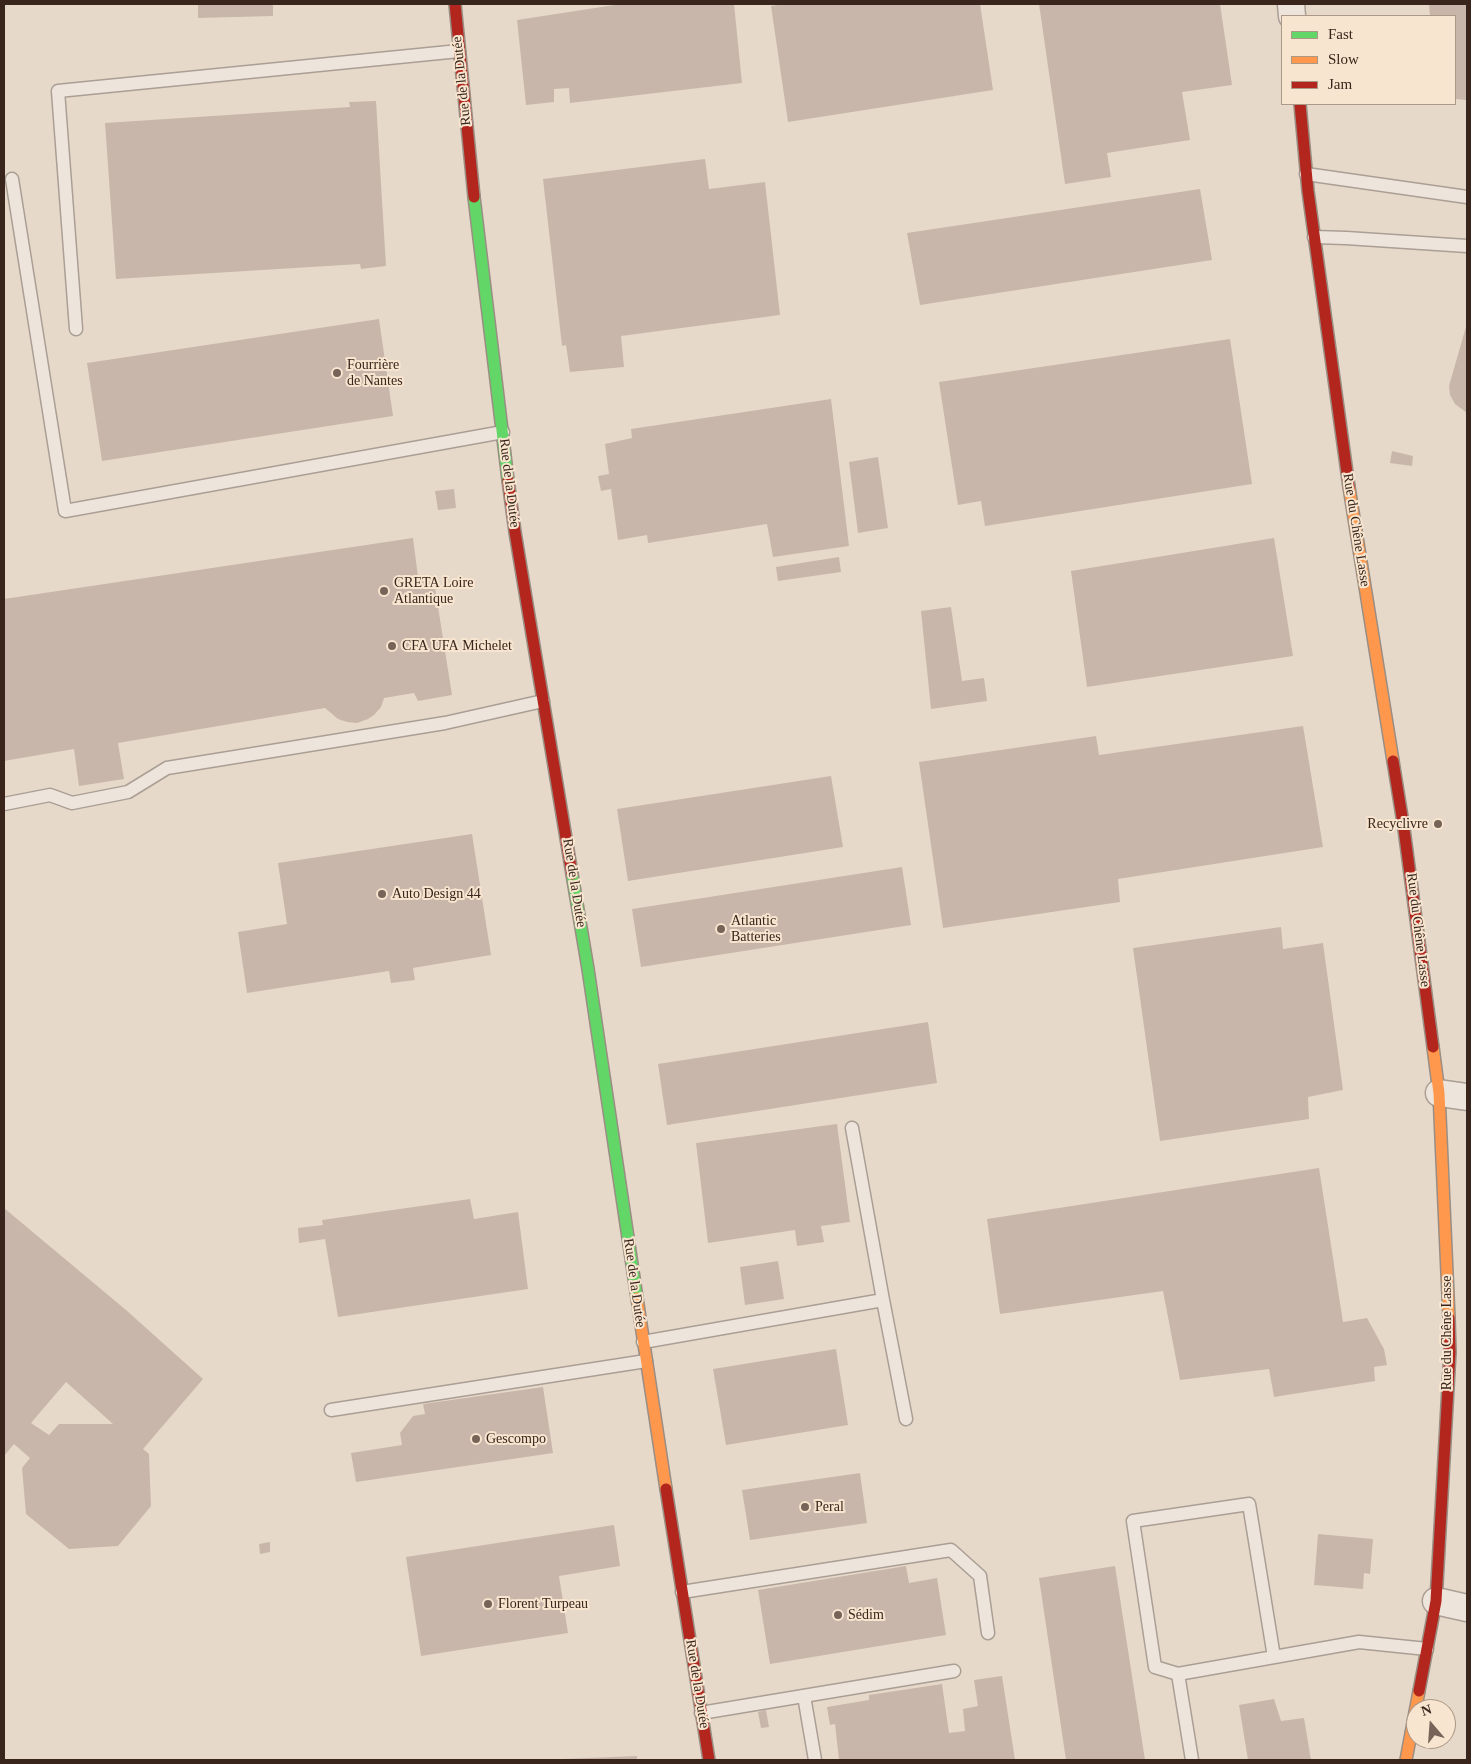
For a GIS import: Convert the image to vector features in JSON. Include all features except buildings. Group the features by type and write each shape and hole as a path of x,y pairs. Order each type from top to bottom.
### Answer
{"street":[{"name":"Rue de la Dutée","path":"456,4 459,51 483,278 516,532 588,969 643,1342 709,1760"},
{"name":"Rue du Chêne Lasse","path":"1300,105 1314,238 1351,500 1404,829 1439,1093 1450,1352 1436,1601 1406,1760"},
{"path":"1439,1093 1467,1097"},
{"path":"1436,1601 1467,1608"}],"lane":[{"path":"76,329 58,91 459,51"},
{"path":"1306,174 1467,197"},
{"path":"12,179 65,511 503,432"},
{"path":"1314,238 1346,238 1467,246"},
{"path":"4,804 50,795 72,803 128,792 168,768 445,723 543,701"},
{"path":"852,1128 906,1419"},
{"path":"643,1342 884,1300"},
{"path":"331,1410 646,1361"},
{"path":"1274,1657 1249,1504 1133,1521 1155,1667 1178,1674 1359,1642 1427,1649"},
{"path":"682,1592 951,1550 980,1576 988,1633"},
{"path":"701,1713 954,1671"},
{"path":"1178,1674 1192,1760"},
{"path":"804,1696 814,1760"}],"traffic: fast":[{"path":"474,197 508,480"},
{"path":"572,874 637,1298"}],"traffic: slow":[{"path":"1349,487 1393,761"},
{"path":"1433,1047 1439,1093 1449,1318"},
{"path":"637,1298 666,1489"},
{"path":"1406,1760 1419,1691"}],"traffic: jam":[{"path":"455,4 474,197"},
{"path":"1300,105 1308,191 1349,487"},
{"path":"508,480 572,874"},
{"path":"1393,761 1433,1047"},
{"path":"1419,1691 1436,1601 1450,1352 1449,1318"},
{"path":"666,1489 709,1760"}],"place":[{"name":"Fourrière de Nantes","path":"337,373"},
{"name":"GRETA Loire Atlantique","path":"384,591"},
{"name":"CFA UFA Michelet","path":"392,646"},
{"name":"Recyclivre","path":"1438,824"},
{"name":"Auto Design 44","path":"382,894"},
{"name":"Atlantic Batteries","path":"721,929"},
{"name":"Gescompo","path":"476,1439"},
{"name":"Peral","path":"805,1507"},
{"name":"Florent Turpeau","path":"488,1604"},
{"name":"Sédim","path":"838,1615"}]}
